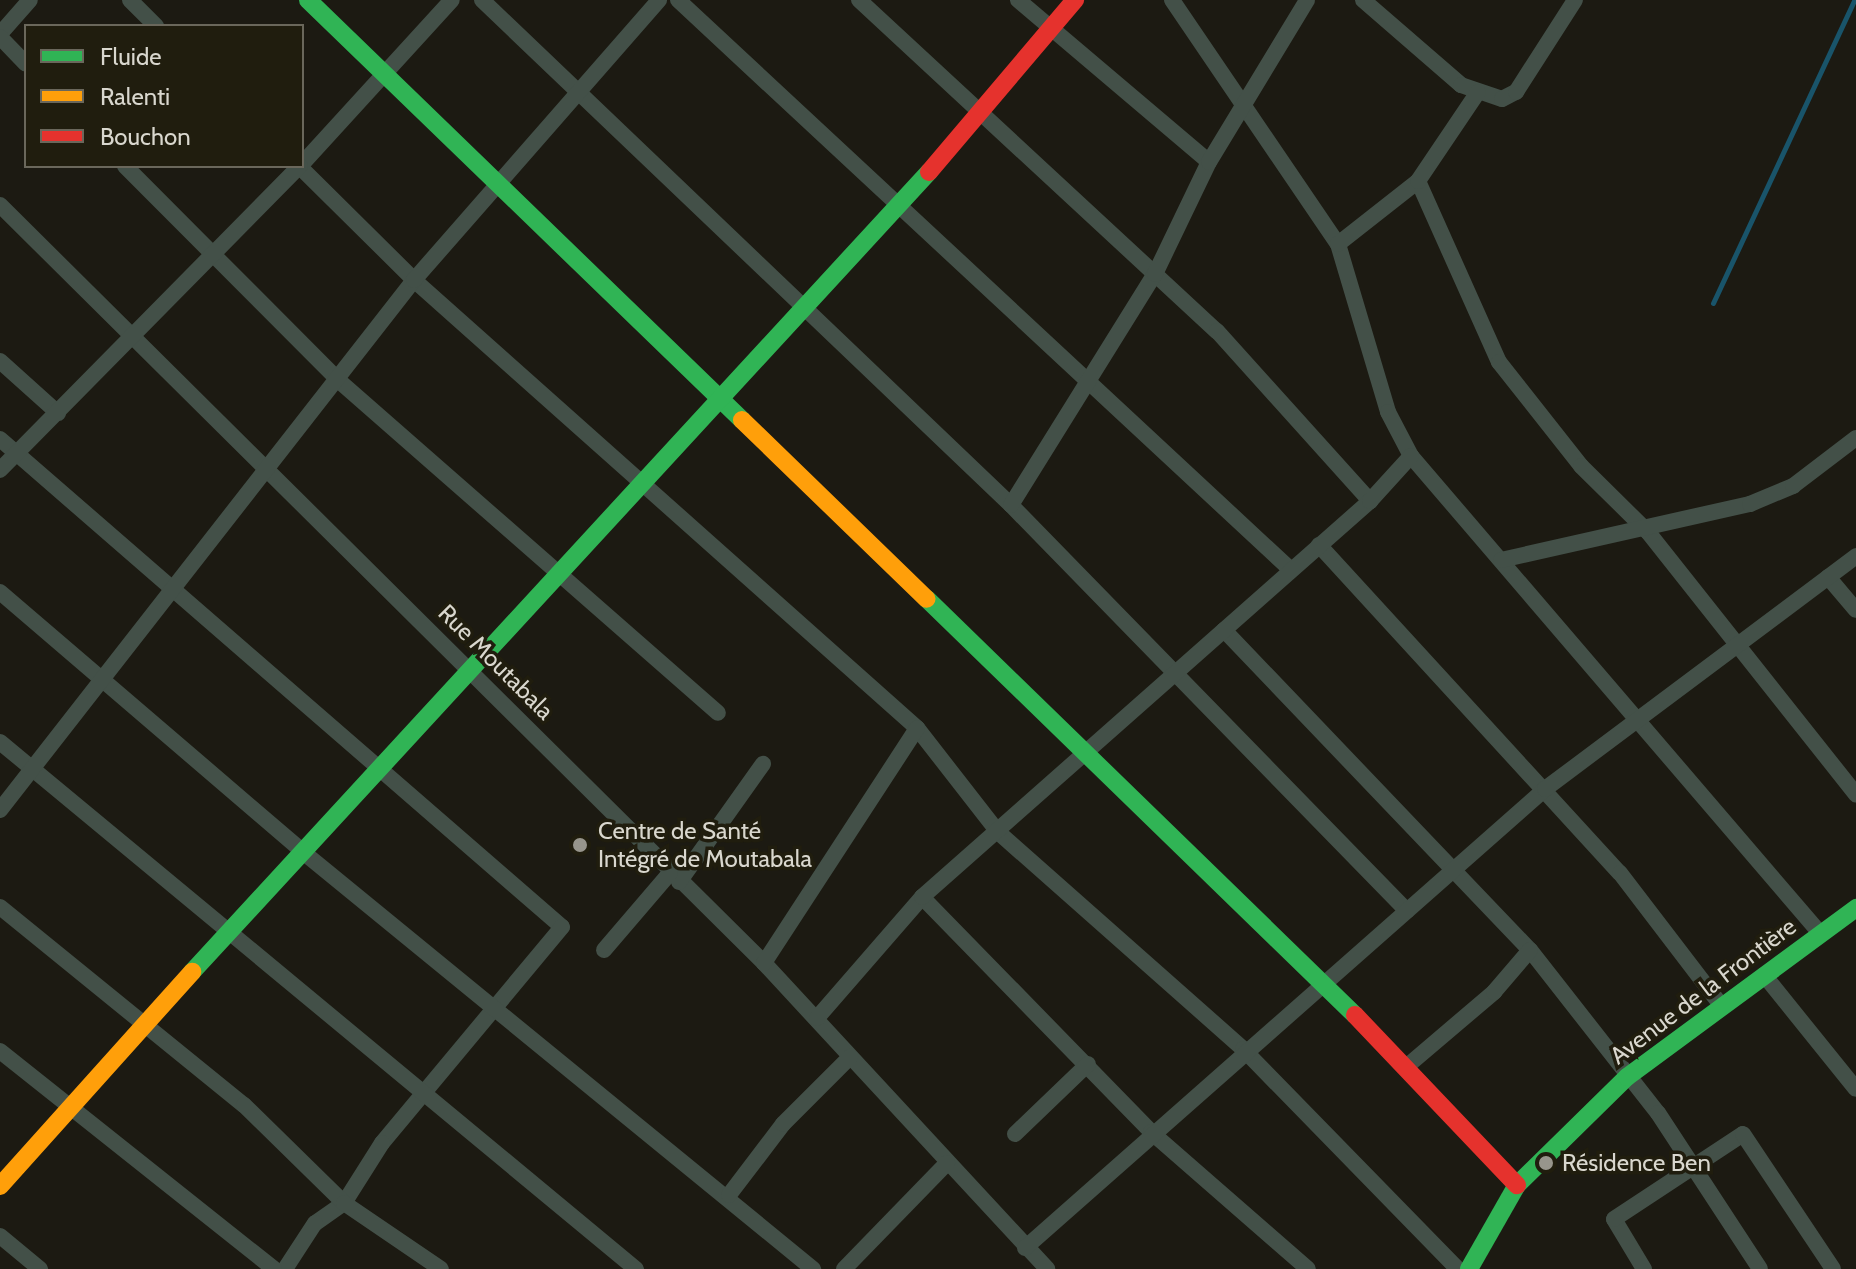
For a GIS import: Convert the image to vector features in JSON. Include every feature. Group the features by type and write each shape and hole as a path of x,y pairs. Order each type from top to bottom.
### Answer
{"street":[{"path":"24,62 0,35 30,0"},
{"path":"130,0 154,24"},
{"path":"308,0 1326,985 1517,1185"},
{"path":"304,161 381,70 452,0"},
{"path":"482,0 800,310 1011,505 1407,911"},
{"path":"0,810 414,280 574,91 659,0"},
{"path":"678,0 1087,385 1291,570"},
{"path":"859,0 1217,331 1370,501"},
{"path":"1018,0 1209,162"},
{"path":"0,1186 150,1025 378,765 561,575 641,477 898,209 977,112 1075,0"},
{"path":"1172,0 1338,244 1388,412 1411,456 1819,932"},
{"path":"1011,505 1155,274 1209,162 1307,0"},
{"path":"1363,0 1478,92 1502,99 1516,92 1575,0"},
{"path":"1338,244 1418,181 1478,92"},
{"path":"127,168 338,380 718,713"},
{"path":"0,470 298,168"},
{"path":"302,168 414,280 641,477 917,728 998,832 1243,1049 1458,1269"},
{"path":"1418,181 1499,362 1581,466 1648,532 1734,647 1856,794"},
{"name":"Rue Moutabala","path":"0,205 764,963 1047,1269"},
{"path":"0,361 58,413"},
{"path":"1501,560 1648,532 1793,486 1856,438"},
{"path":"0,439 562,927 495,1005 428,1094 382,1143 344,1203 315,1223 285,1269"},
{"path":"817,1018 922,897 1370,501 1411,456"},
{"path":"1319,545 1545,789 1720,1004"},
{"path":"1025,1248 1243,1049 1326,985 1545,789 1856,556"},
{"path":"1828,577 1856,610"},
{"path":"0,592 102,676 303,852 729,1195 813,1269"},
{"path":"1224,630 1530,950 1693,1165 1760,1269"},
{"path":"764,963 917,728"},
{"path":"0,742 636,1269"},
{"path":"604,950 675,878 763,764"},
{"path":"922,897 1151,1132 1308,1269"},
{"path":"0,907 150,1025 344,1203 441,1269"},
{"name":"Avenue de la Frontière","path":"1469,1269 1517,1185 1627,1077 1720,1004 1856,908"},
{"path":"1406,1067 1494,992 1530,950"},
{"path":"1764,975 1856,1089"},
{"path":"0,1051 274,1269"},
{"path":"729,1195 783,1124 850,1057"},
{"path":"1015,1134 1088,1064"},
{"path":"1644,1269 1614,1219 1693,1165 1747,1136 1833,1269"},
{"path":"844,1269 947,1163"},
{"path":"0,1236 40,1269"}],"waterway":[{"path":"1713,303 1854,0"}],"traffic: fast":[{"path":"308,0 742,420"},
{"path":"192,972 929,172"},
{"path":"927,599 1355,1015"},
{"path":"1469,1269 1517,1185 1627,1077 1856,908"}],"traffic: slow":[{"path":"742,420 927,599"},
{"path":"0,1186 192,972"}],"traffic: jam":[{"path":"929,172 1075,0"},
{"path":"1355,1015 1517,1185"}],"place":[{"name":"Centre de Santé Intégré de Moutabala","path":"580,845"},
{"name":"Résidence Ben","path":"1546,1163"}]}
